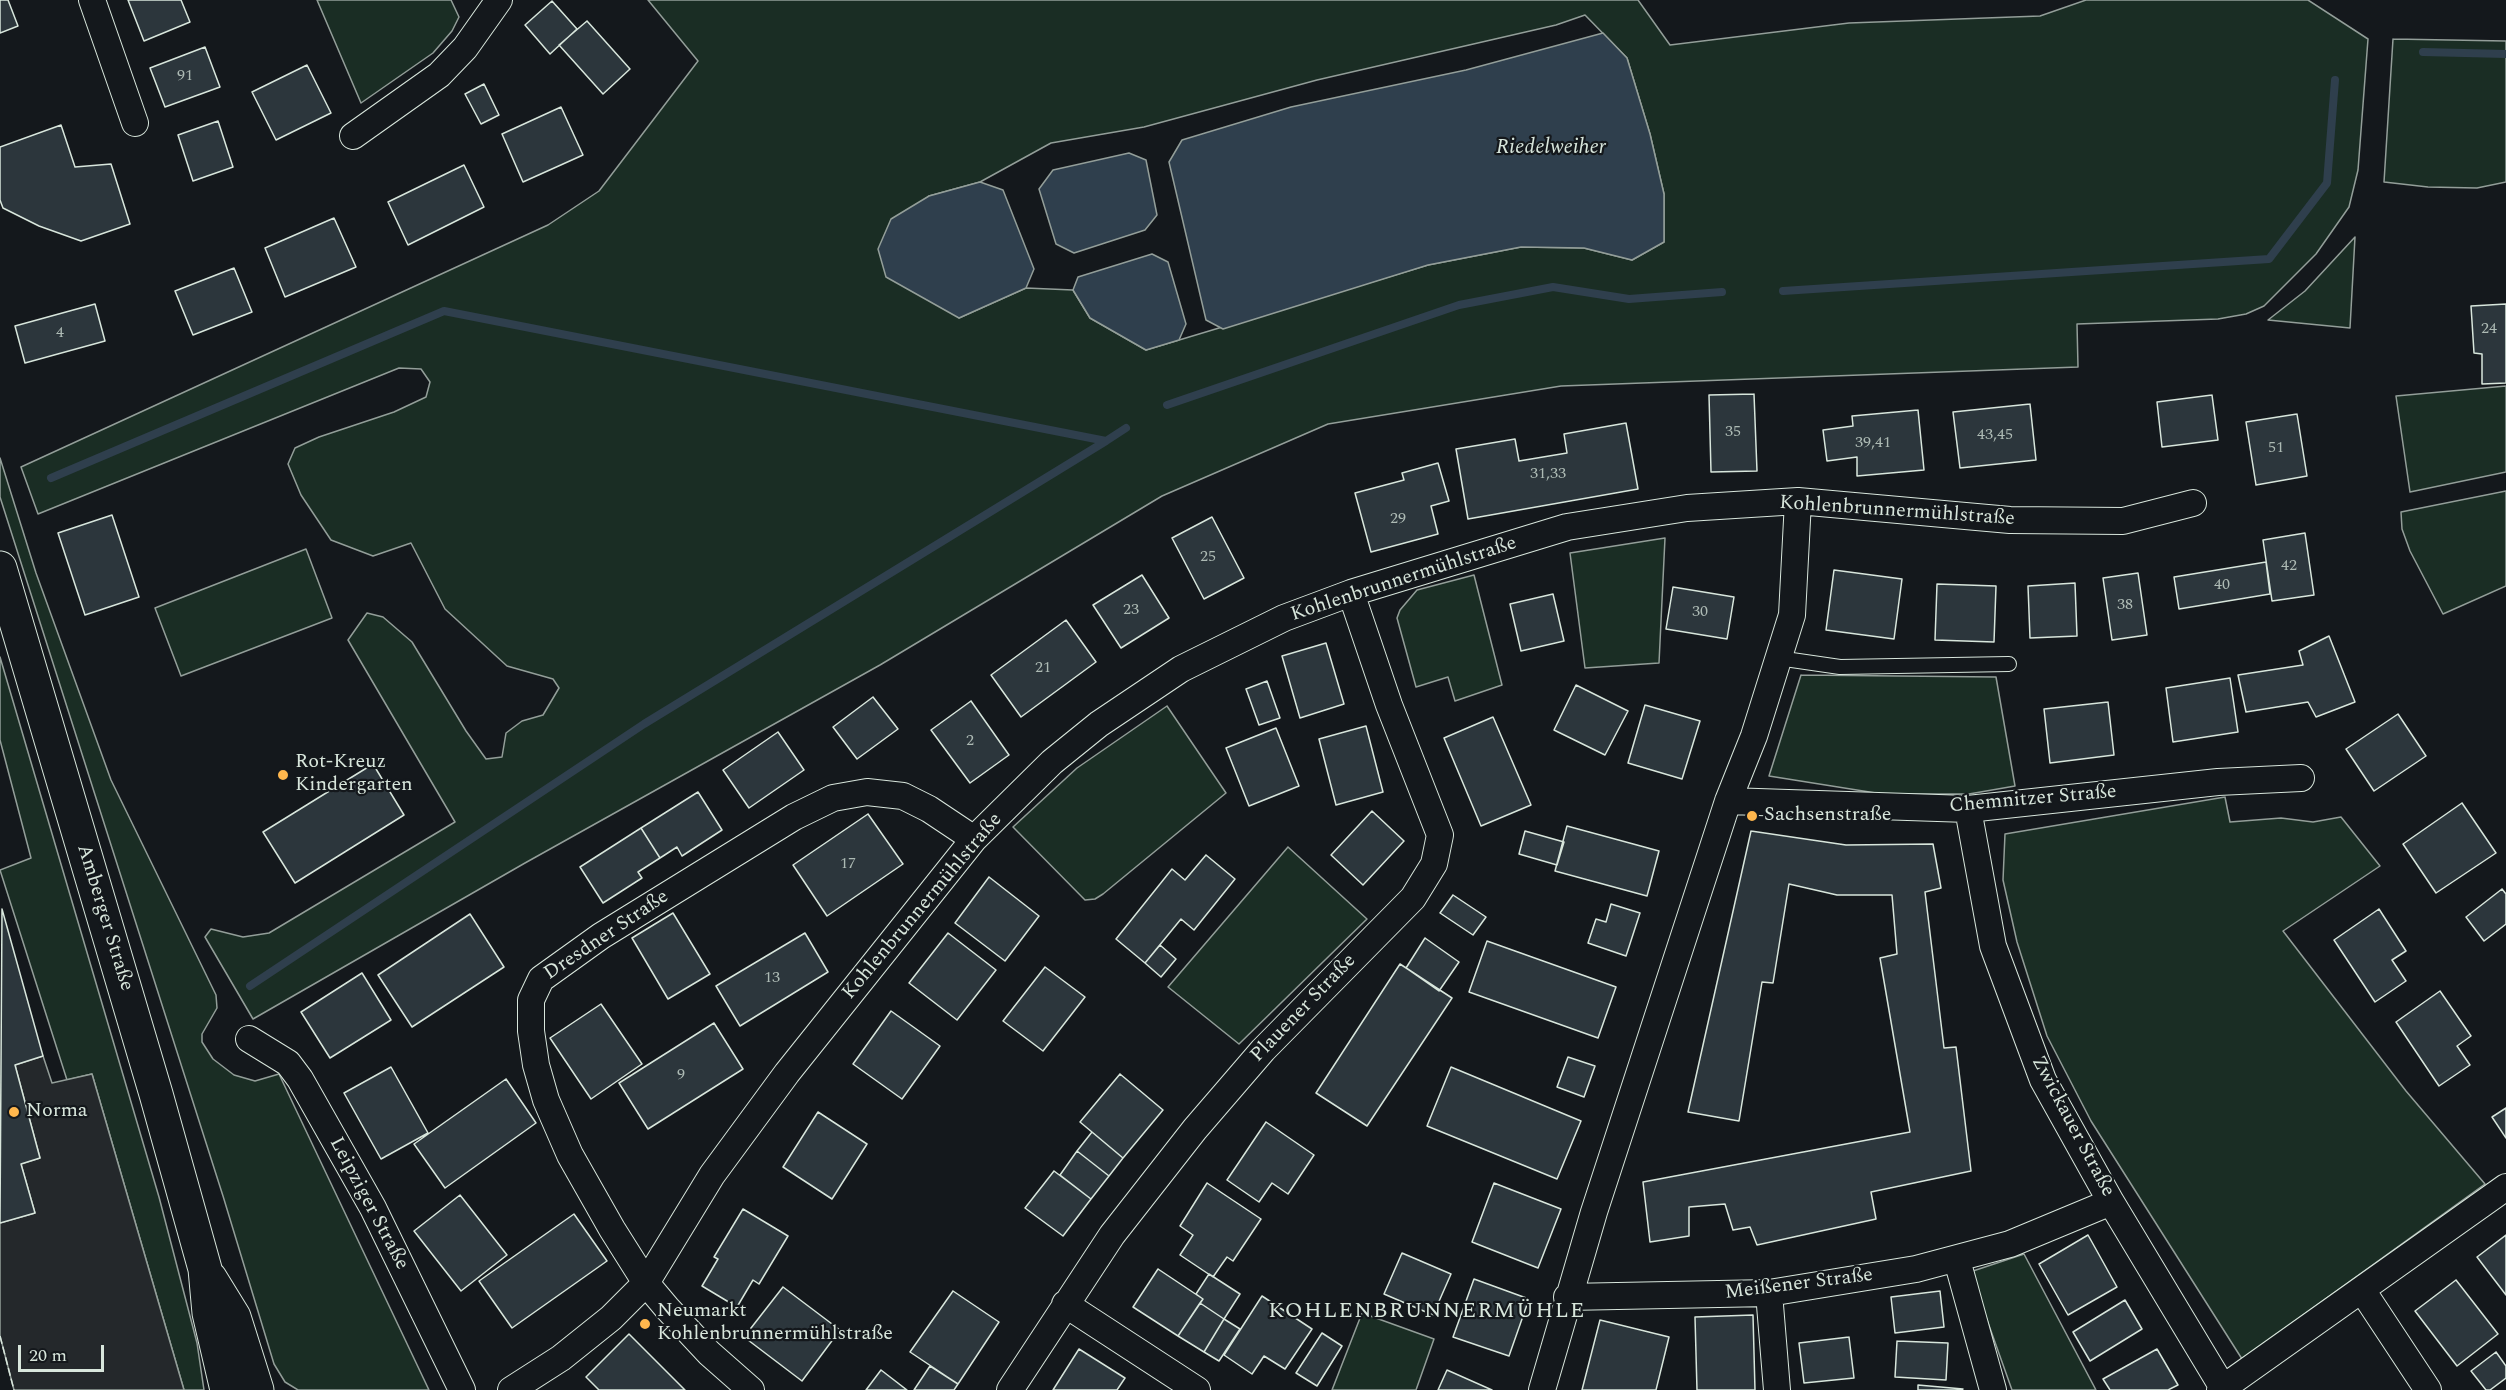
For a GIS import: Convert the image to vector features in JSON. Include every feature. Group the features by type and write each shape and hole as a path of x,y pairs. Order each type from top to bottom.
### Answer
{"main road":[{"name":"Amberger Straße","path":"0,568 156,1094 205,1269 208,1313 227,1390"},
{"name":"Amberger Straße","path":"205,1269 234,1317 257,1390"}],"street":[{"path":"92,0 135,123"},
{"path":"353,136 439,75 465,48 499,0"},
{"path":"1542,1390 1567,1297 1728,801 1754,736 1792,615 1798,501"},
{"name":"Kohlenbrunnermühlstraße","path":"511,1390 570,1352 611,1318 646,1283 712,1175 773,1092 974,839 1052,762 1099,724 1181,669 1284,618 1351,593 1568,527 1687,508 1798,501 2010,520 2123,521 2193,503"},
{"name":"Plauener Straße","path":"1010,1390 1112,1235 1202,1121 1263,1050 1413,898 1434,864 1440,835 1389,705 1351,593"},
{"name":"Chemnitzer Straße","path":"1728,801 1968,809 2218,782 2301,778"},
{"name":"Dresdner Straße","path":"750,1390 702,1346 646,1283 570,1155 546,1100 536,1065 531,1031 531,1000 541,979 601,936 794,817 832,798 867,792 903,796 928,809 974,839"},
{"name":"Zwickauer Straße","path":"1968,809 1993,946 2043,1080 2111,1202 2222,1389"},
{"name":"Leipziger Straße","path":"249,1039 288,1063 300,1079 373,1208 462,1390"},
{"path":"2222,1389 2506,1187"},
{"name":"Meißener Straße","path":"1567,1297 1769,1293 1957,1260 2010,1244 2111,1202"},
{"path":"1957,1260 1993,1390"},
{"path":"2362,1290 2428,1390"},
{"path":"1769,1293 1777,1390"},
{"path":"1065,1304 1197,1390"}],"lane":[{"path":"1778,658 1840,667 2009,664"}],"green space":[{"path":"317,0 451,0 459,17 452,31 433,53 361,103"},
{"path":"648,0 1638,0 1670,45 1849,23 2040,16 2086,0 2308,0 2368,39 2358,170 2349,207 2316,254 2264,306 2246,314 2218,319 2077,324 2078,367 1561,386 1328,424 1162,496 880,665 525,863 253,1019 205,937 211,929 243,937 269,933 455,822 348,640 367,613 383,617 412,642 466,731 486,759 502,757 506,733 522,721 543,715 559,688 553,679 507,666 445,609 411,543 373,556 331,540 301,495 288,464 295,448 319,437 394,412 426,397 430,382 421,369 399,368 38,514 21,467 548,225 599,191 698,61","holes":["1585,15 1627,58 1650,134 1664,194 1664,242 1632,260 1584,248 1521,247 1428,265 1146,350 1090,318 1073,290 1026,288 959,318 929,196 980,182 1051,143 1144,127 1317,80 1556,25"]},
{"path":"2393,39 2506,41 2506,182 2477,188 2428,187 2384,182"},
{"path":"2355,237 2350,328 2268,320 2305,291"},
{"path":"2506,386 2506,472 2410,492 2396,396"},
{"path":"0,458 36,573 111,780 216,995 217,1008 202,1034 202,1042 213,1059 234,1075 255,1081 279,1074 429,1390 298,1390 285,1382 274,1364 223,1196 0,497"},
{"path":"2506,491 2506,586 2443,614 2410,551 2402,529 2401,512"},
{"path":"1665,538 1659,663 1585,668 1570,553"},
{"path":"306,549 332,618 181,676 155,608"},
{"path":"1474,575 1502,685 1455,701 1448,677 1416,687 1397,618 1400,610 1417,590"},
{"path":"0,657 159,1197 197,1343 204,1390 184,1390 92,1074 67,1080 0,870 31,858 0,740"},
{"path":"1801,675 1996,677 2015,786 1969,794 1882,794 1769,776"},
{"path":"1167,706 1226,793 1103,894 1095,899 1085,900 1013,827 1077,768"},
{"path":"2225,797 2230,822 2281,818 2313,822 2341,817 2380,866 2283,931 2406,1091 2485,1184 2242,1359 2091,1121 2047,1036 2017,942 2003,880 2005,834"},
{"path":"1288,847 1367,919 1239,1044 1168,987"},
{"path":"2024,1254 2096,1390 2012,1390 1970,1272"},
{"path":"1362,1313 1434,1339 1416,1390 1332,1390"}],"shaded area":[{"path":"43,1056 52,1083 92,1074 184,1390 14,1390 0,1336 0,1223 35,1213 21,1164 40,1158 15,1065"}],"water":[{"name":"Riedelweiher","path":"1603,33 1627,58 1650,134 1664,194 1664,242 1632,260 1584,248 1521,247 1428,265 1223,329 1206,320 1169,162 1182,140 1291,107 1466,70"},
{"path":"1129,153 1146,160 1157,215 1145,230 1074,253 1056,244 1039,189 1053,170"},
{"path":"980,182 1003,190 1034,269 1026,288 959,318 886,277 878,249 891,219 929,196"},
{"path":"1152,254 1168,262 1186,324 1179,340 1146,350 1090,318 1073,290 1078,277"}],"building":[{"path":"0,0 8,0 18,26 0,33"},
{"path":"128,0 181,0 190,22 144,41"},
{"path":"552,1 577,29 550,54 525,25"},
{"path":"587,21 630,69 603,94 559,45"},
{"path":"205,47 220,87 165,107 150,68"},
{"path":"307,65 331,113 276,140 252,92"},
{"path":"484,84 499,115 481,124 465,94"},
{"path":"561,107 583,155 523,182 502,134"},
{"path":"218,121 233,167 193,181 178,135"},
{"path":"61,125 75,167 111,164 130,224 81,241 39,226 3,208 0,200 0,147"},
{"path":"464,165 484,207 408,245 388,202"},
{"path":"334,218 356,267 285,297 265,248"},
{"path":"234,268 252,312 193,335 175,291"},
{"path":"95,304 105,341 25,363 15,326"},
{"path":"2506,304 2506,383 2482,384 2482,354 2474,353 2471,306"},
{"path":"1754,394 1757,471 1711,472 1709,395"},
{"path":"2212,395 2218,440 2162,447 2157,402"},
{"path":"2030,404 2036,460 1960,468 1953,412"},
{"path":"1918,410 1924,470 1857,476 1857,457 1827,461 1823,430 1853,426 1852,416"},
{"path":"2297,414 2307,476 2256,485 2246,422"},
{"path":"1626,423 1638,489 1468,519 1456,449 1515,439 1519,461 1567,453 1564,434"},
{"path":"1438,463 1449,501 1431,506 1438,534 1371,552 1355,493 1404,480 1402,473"},
{"path":"112,515 139,597 85,615 58,533"},
{"path":"1212,517 1244,578 1204,599 1172,538"},
{"path":"2305,533 2314,595 2272,601 2263,540"},
{"path":"2266,562 2270,594 2179,609 2174,577"},
{"path":"1834,570 1902,579 1894,639 1826,630"},
{"path":"2138,573 2147,635 2112,640 2103,578"},
{"path":"1142,575 1169,618 1121,648 1093,605"},
{"path":"2075,583 2077,636 2030,638 2028,586"},
{"path":"1937,584 1996,586 1994,642 1935,640"},
{"path":"1673,587 1734,597 1727,639 1666,629"},
{"path":"1553,594 1564,641 1521,651 1510,604"},
{"path":"1066,620 1096,662 1021,717 991,675"},
{"path":"2329,636 2355,702 2316,717 2308,702 2246,712 2238,675 2303,665 2299,651"},
{"path":"1326,643 1344,704 1300,718 1282,656"},
{"path":"2230,678 2238,732 2173,742 2166,688"},
{"path":"1267,681 1280,718 1259,725 1246,689"},
{"path":"1576,685 1628,711 1605,755 1554,730"},
{"path":"873,697 898,729 857,759 833,727"},
{"path":"971,701 1009,755 970,783 931,730"},
{"path":"2108,702 2114,755 2050,763 2044,709"},
{"path":"1645,705 1700,721 1682,779 1628,763"},
{"path":"2398,714 2426,756 2374,791 2346,749"},
{"path":"1493,717 1531,805 1481,826 1444,738"},
{"path":"1366,726 1383,792 1336,805 1319,739"},
{"path":"1276,728 1299,786 1249,806 1226,748"},
{"path":"778,732 804,770 749,808 723,770"},
{"path":"373,764 404,815 295,883 263,832"},
{"path":"698,792 722,830 682,856 677,847 660,858 641,828"},
{"path":"2462,803 2496,853 2436,893 2403,844"},
{"path":"1372,811 1404,841 1363,885 1331,855"},
{"path":"868,814 903,864 827,916 793,865"},
{"path":"1567,826 1659,851 1647,896 1555,871"},
{"path":"641,828 660,858 638,872 642,878 603,903 580,867"},
{"path":"1525,831 1564,842 1557,865 1519,854"},
{"path":"1751,831 1846,845 1933,844 1941,888 1925,892 1944,1048 1956,1047 1971,1171 1871,1192 1876,1219 1757,1245 1750,1227 1733,1230 1725,1204 1689,1207 1689,1236 1650,1242 1643,1182 1910,1132 1880,958 1897,954 1892,895 1837,895 1789,884 1773,983 1762,982 1739,1121 1688,1112"},
{"path":"1206,855 1235,879 1194,930 1181,919 1145,963 1116,939 1172,869 1185,880"},
{"path":"989,877 1039,916 1005,961 955,923"},
{"path":"2502,889 2506,894 2506,924 2484,941 2466,917"},
{"path":"1453,895 1486,917 1473,935 1440,913"},
{"path":"1611,904 1640,913 1626,956 1588,943 1596,919 1606,922"},
{"name":"Norma","path":"2,909 43,1056 15,1065 40,1158 21,1164 35,1213 0,1223"},
{"path":"2379,909 2406,951 2392,960 2406,981 2375,1002 2334,940"},
{"path":"673,913 710,974 668,999 632,938"},
{"path":"470,914 504,967 412,1027 378,975"},
{"path":"805,933 828,972 740,1026 716,986"},
{"path":"948,933 996,970 957,1020 909,983"},
{"path":"1425,938 1459,962 1439,991 1406,968"},
{"path":"1487,941 1616,987 1598,1038 1469,992"},
{"path":"1160,945 1176,959 1161,977 1145,963"},
{"path":"1400,964 1452,998 1367,1126 1316,1093"},
{"path":"1045,967 1085,997 1043,1051 1003,1021"},
{"path":"362,973 391,1020 330,1058 301,1012"},
{"path":"2440,991 2471,1036 2457,1046 2470,1065 2439,1086 2396,1022"},
{"path":"601,1004 642,1064 591,1099 550,1038"},
{"path":"891,1011 940,1046 902,1099 853,1064"},
{"path":"714,1023 743,1069 648,1129 619,1083"},
{"path":"1568,1057 1595,1066 1584,1097 1557,1087"},
{"path":"391,1067 428,1133 381,1159 344,1093"},
{"path":"1451,1067 1581,1121 1557,1179 1427,1126"},
{"path":"1120,1074 1163,1110 1123,1158 1080,1122"},
{"path":"506,1079 536,1123 445,1188 414,1144"},
{"path":"2506,1108 2506,1138 2492,1117"},
{"path":"818,1112 867,1144 832,1199 783,1167"},
{"path":"1266,1122 1314,1155 1288,1194 1272,1183 1259,1202 1227,1180"},
{"path":"1092,1132 1123,1158 1109,1176 1077,1151"},
{"path":"1077,1151 1109,1176 1091,1199 1060,1175"},
{"path":"1054,1171 1091,1199 1063,1236 1025,1208"},
{"path":"1207,1183 1261,1219 1233,1261 1227,1257 1213,1277 1180,1255 1193,1235 1180,1226"},
{"path":"1494,1183 1561,1209 1538,1268 1472,1242"},
{"path":"460,1195 507,1255 461,1291 414,1231"},
{"path":"743,1209 788,1236 759,1284 753,1280 737,1307 702,1286 718,1259 714,1257"},
{"path":"574,1214 607,1261 512,1328 479,1281"},
{"path":"2088,1235 2117,1287 2068,1315 2039,1264"},
{"path":"2506,1235 2506,1295 2477,1257"},
{"path":"1402,1253 1451,1274 1433,1315 1384,1294"},
{"path":"1158,1269 1203,1299 1178,1336 1133,1307"},
{"path":"1209,1274 1240,1294 1224,1319 1200,1303 1203,1299 1196,1294"},
{"path":"1474,1279 1529,1299 1509,1356 1453,1337"},
{"path":"2456,1280 2498,1334 2457,1366 2415,1311"},
{"path":"783,1287 840,1330 802,1381 744,1337"},
{"path":"953,1291 999,1322 958,1384 910,1352"},
{"path":"1940,1291 1944,1327 1895,1333 1891,1297"},
{"path":"1262,1296 1312,1329 1285,1369 1264,1356 1252,1374 1224,1355"},
{"path":"2125,1300 2142,1329 2090,1361 2073,1332"},
{"path":"1200,1303 1224,1319 1204,1352 1178,1336"},
{"path":"1753,1315 1755,1390 1697,1390 1695,1317"},
{"path":"1224,1319 1240,1329 1219,1361 1204,1352"},
{"path":"1600,1320 1669,1337 1656,1390 1582,1390"},
{"path":"1322,1333 1342,1346 1317,1386 1296,1373"},
{"path":"629,1334 685,1390 599,1390 586,1377"},
{"path":"1849,1337 1854,1378 1804,1383 1799,1343"},
{"path":"1897,1341 1948,1343 1946,1380 1895,1377"},
{"path":"1079,1349 1125,1378 1117,1390 1053,1390"},
{"path":"2157,1349 2178,1385 2168,1390 2110,1390 2103,1379"},
{"path":"2496,1352 2506,1366 2506,1378 2490,1390 2486,1390 2471,1371"},
{"path":"930,1366 958,1384 954,1390 914,1390"},
{"path":"881,1370 907,1390 866,1390"},
{"path":"1447,1370 1492,1390 1438,1390"},
{"path":"1918,1385 1963,1389 1918,1390"}],"waterway":[{"path":"2423,52 2506,54"},
{"path":"1783,291 2269,259 2327,183 2335,80"},
{"path":"1167,405 1459,305 1553,287 1629,299 1722,292"},
{"path":"51,478 444,311 1106,441 1126,428"},
{"path":"250,986 644,724 1106,441"}],"fence":[{"path":"0,1336 14,1390"}],"place":[{"name":"Rot-Kreuz Kindergarten","path":"283,775"},
{"name":"Sachsenstraße","path":"1752,816"},
{"name":"Norma","path":"14,1112"},
{"name":"Neumarkt Kohlenbrunnermühlstraße","path":"645,1324"}],"district":[{"name":"KOHLENBRUNNERMÜHLE","path":"1427,1313"}]}
